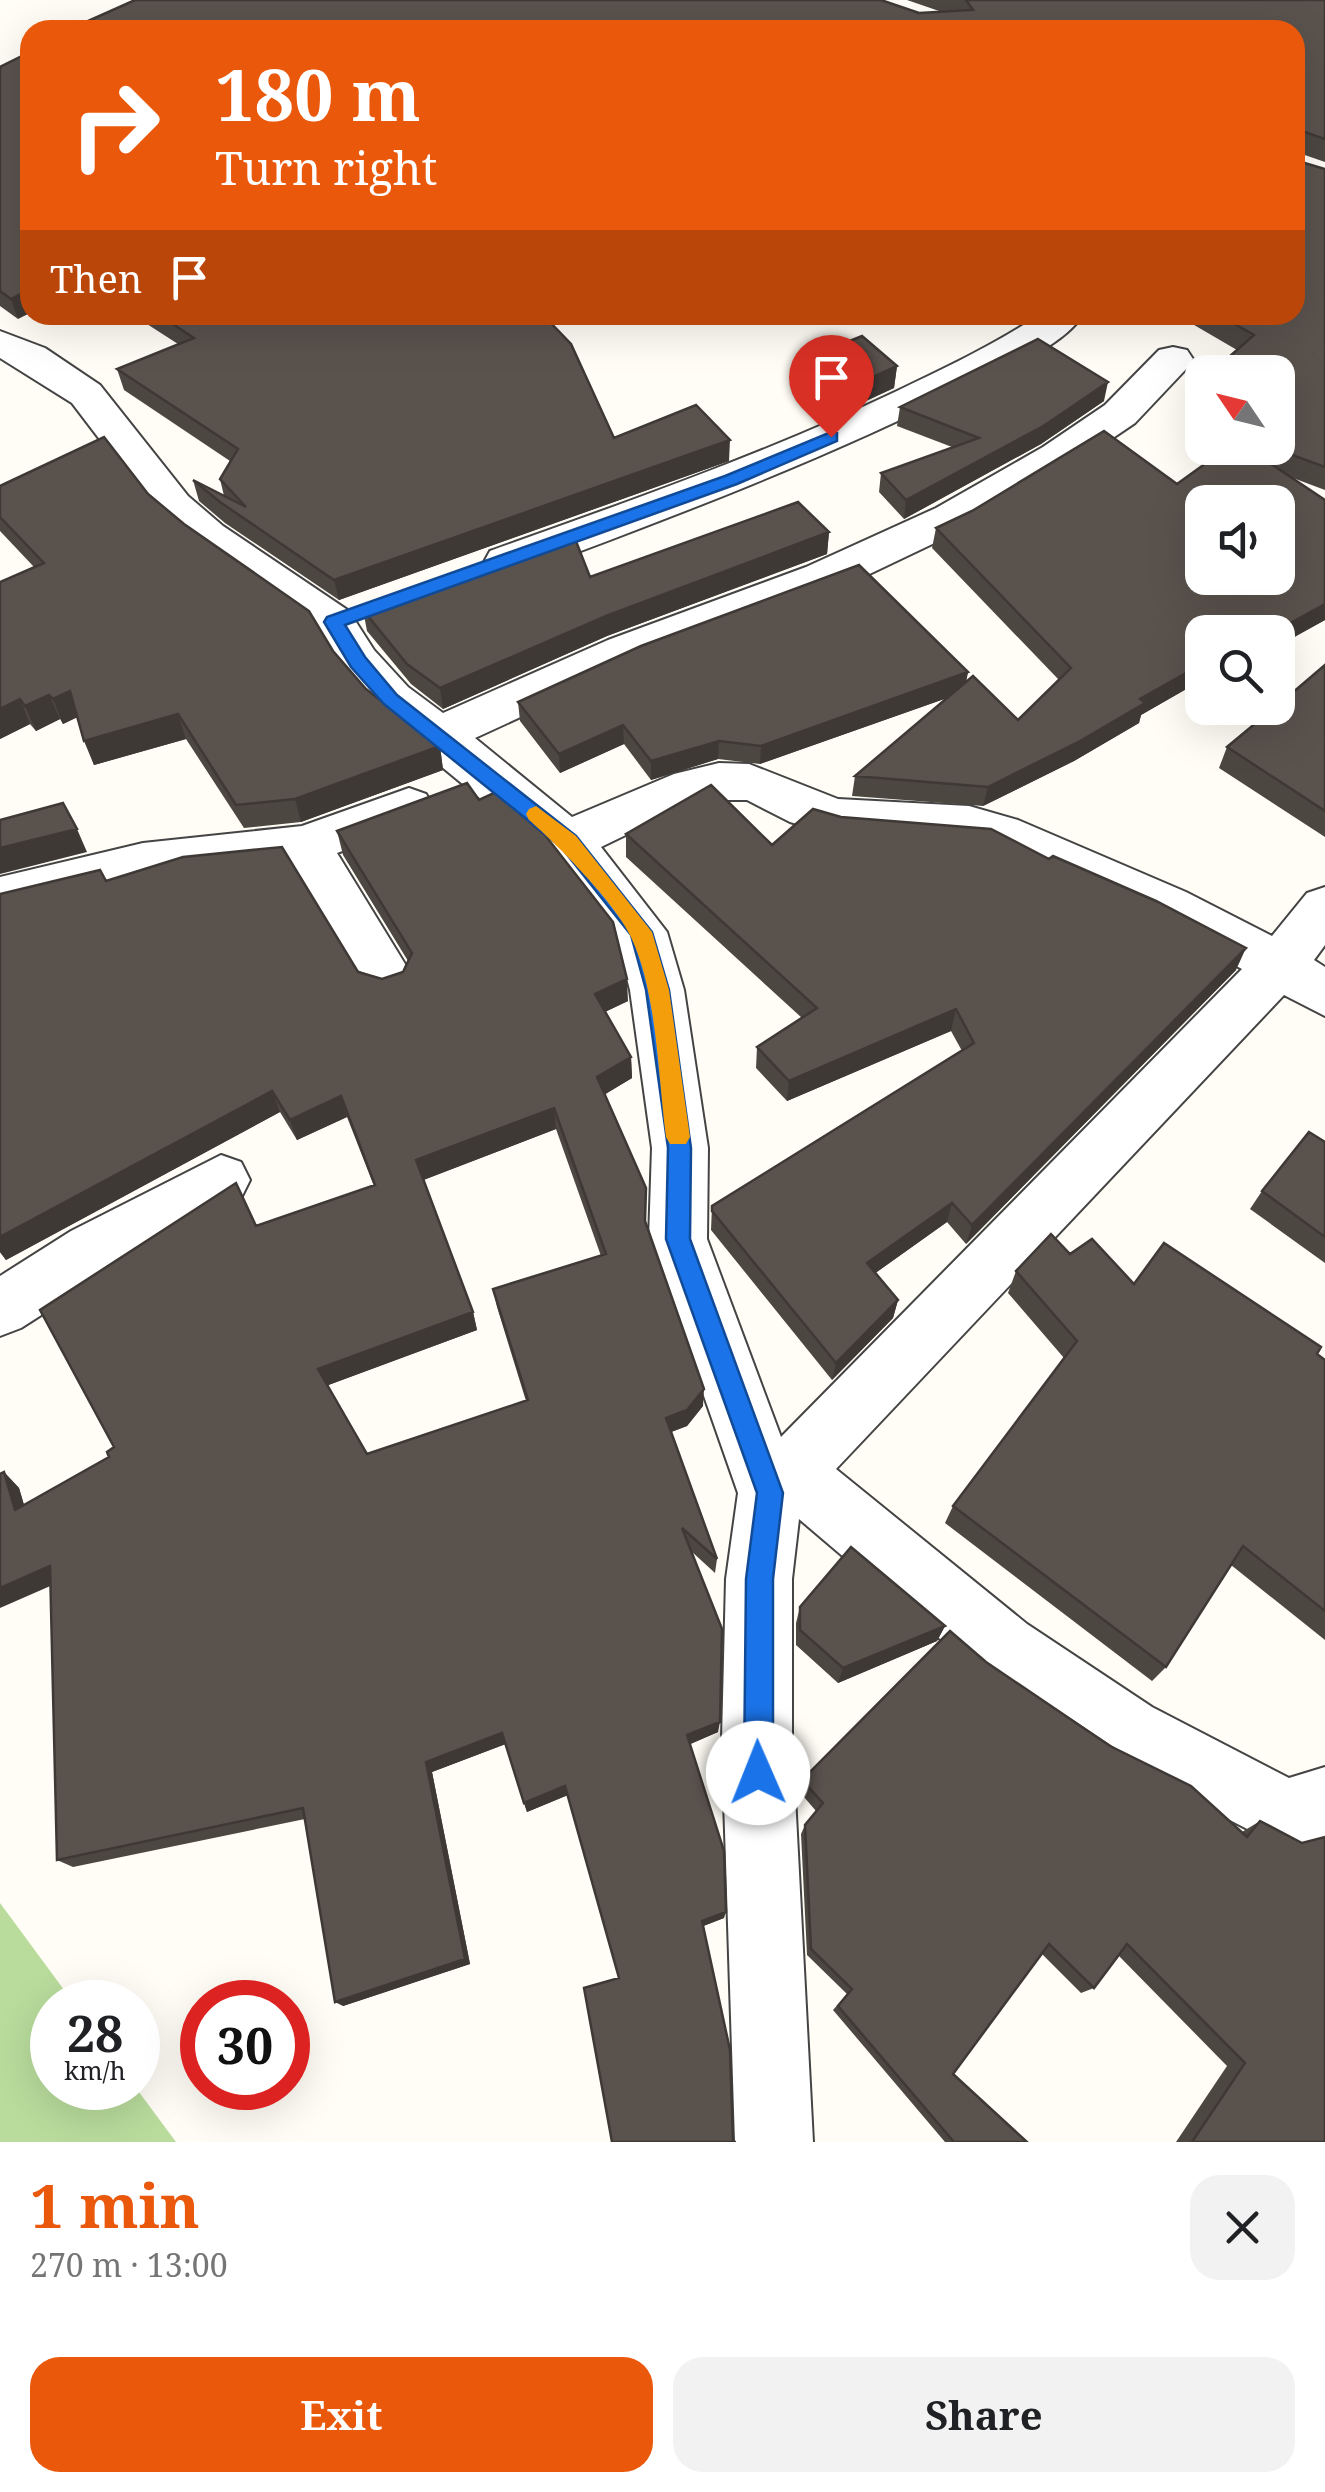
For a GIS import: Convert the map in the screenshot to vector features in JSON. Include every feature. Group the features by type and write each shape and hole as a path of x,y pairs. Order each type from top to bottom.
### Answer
{"street":[{"path":"474,574 731,480 864,423 1011,349 1048,325"},
{"path":"0,342 31,357 86,394 172,506 208,536 351,616 358,662 390,700 492,776 568,842 641,932 658,990 680,1148 678,1239 780,1482 1003,1648 1128,1732 1286,1814 1325,1802"},
{"path":"439,736 624,651 822,578 951,518 1058,456 1120,414 1174,359"},
{"path":"0,897 143,862 306,846 492,776"},
{"path":"568,842 637,807 688,790 739,781 781,794 817,812 861,820 920,819 989,829 1130,888 1303,979"},
{"path":"306,846 386,978"},
{"path":"774,2142 757,1738 760,1579 780,1482 1303,979 1325,908"},
{"path":"0,1310 92,1250 221,1180"}],"green space":[{"path":"0,1903 57,1980 30,1980 30,2110 152,2110 176,2142 0,2142"}],"building":[{"path":"135,0 881,0 919,13 973,10 966,0 1325,0 1325,139 1305,132 1305,20 90,20"},
{"path":"20,57 20,294 11,299 0,291 0,67"},
{"path":"1305,163 1325,169 1325,467 1295,456 1295,355 1231,355 1254,335 1236,325 1305,325"},
{"path":"174,325 553,325 571,344 614,438 696,405 730,440 334,580 193,480 246,507 220,479 238,449 117,369 194,338"},
{"path":"862,336 897,366 845,390 808,358"},
{"path":"1038,339 1108,382 1045,425 906,500 881,473 979,438 900,407"},
{"path":"1104,431 1177,484 1203,465 1272,465 1325,500 1325,604 1295,620 1295,615 1185,615 1185,674 1140,699 1145,703 1080,741 988,787 855,776 973,676 1018,720 1071,668 936,528 972,511"},
{"path":"104,437 148,494 184,524 309,611 333,651 366,689 440,746 295,799 236,805 178,714 84,741 70,691 25,706 20,699 0,709 0,582 44,563 0,517 0,486"},
{"path":"798,502 829,532 606,616 440,688 407,664 363,610 574,536 590,577"},
{"path":"859,565 968,672 761,746 719,741 651,761 623,725 559,754 518,702 641,646"},
{"path":"1325,665 1325,811 1227,747 1254,725 1295,725 1295,691"},
{"path":"467,783 479,800 496,792 545,835 613,922 627,979 595,994 631,1057 597,1077 646,1188 645,1221 704,1389 687,1410 666,1418 717,1559 682,1528 722,1629 720,1722 687,1735 724,1851 726,1912 702,1921 730,2050 733,2142 612,2142 584,1988 619,1978 565,1786 524,1803 502,1733 426,1762 465,1959 335,2002 303,1808 57,1860 50,1566 0,1588 0,1474 4,1472 15,1510 109,1457 107,1452 114,1447 40,1310 236,1183 256,1226 375,1185 341,1096 290,1120 272,1091 0,1237 0,894 100,870 106,881 183,857 282,847 358,972 382,979 403,972 412,953 337,831","holes":["554,1108 606,1254 493,1289 528,1400 367,1454 318,1369 473,1312 416,1160"]},
{"path":"711,785 772,845 813,809 841,817 991,829 1049,859 1053,856 1156,901 1246,948 972,1225 952,1203 867,1263 898,1300 836,1363 712,1211 712,1206 974,1043 956,1009 789,1081 757,1047 817,1008 626,834"},
{"path":"63,803 77,829 0,848 0,820"},
{"path":"1309,1132 1325,1142 1325,1237 1262,1191"},
{"path":"1051,1234 1070,1254 1092,1239 1134,1284 1164,1243 1321,1347 1317,1354 1325,1360 1325,1611 1243,1546 1166,1667 953,1506 1077,1341 1016,1271"},
{"path":"851,1547 945,1626 843,1668 800,1630 800,1607"},
{"path":"950,1631 986,1662 1110,1746 1191,1786 1247,1837 1260,1821 1302,1843 1325,1837 1325,2142 1192,2142 1245,2063 1127,1944 1094,1988 1049,1944 953,2074 1027,2142 954,2142 838,2006 852,1989 811,1949 805,1825 823,1803 802,1780"}],"slow traffic":[{"path":"536,814 568,842 641,932 658,990 678,1137"}],"route":[{"path":"758,1773 760,1579 770,1493 678,1239 680,1148 658,990 641,932 568,842 492,776 390,700 358,662 333,622 731,480 831,437"}]}
